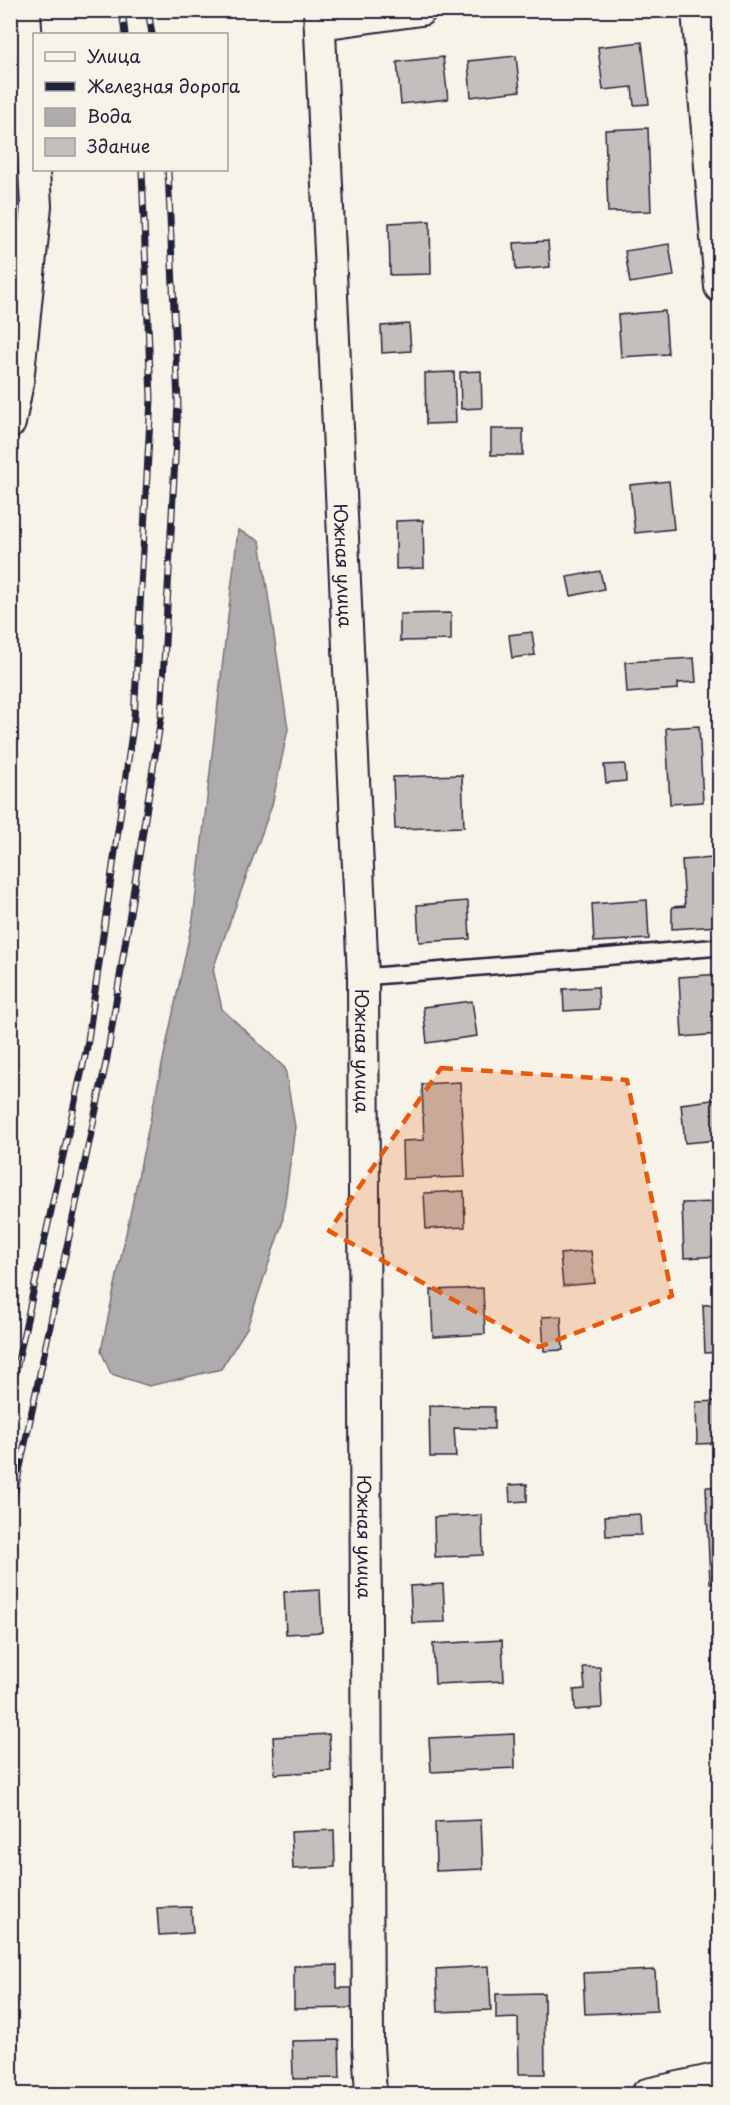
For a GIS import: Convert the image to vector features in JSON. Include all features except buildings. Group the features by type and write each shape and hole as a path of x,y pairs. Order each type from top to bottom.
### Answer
{"street":[{"path":"25,10 33,153"},
{"path":"320,17 421,10"},
{"path":"698,10 720,287"},
{"name":"Южная улица","path":"320,17 363,977 368,2045 371,2094"},
{"path":"10,423 18,382 36,206 34,171"},
{"path":"647,2094 720,2078"}],"lane":[{"path":"363,977 720,948"}],"highlighted area":[{"path":"441,1068 627,1080 672,1296 539,1347 329,1231"}],"water":[{"path":"238,530 260,541 288,729 272,805 213,969 222,1009 285,1068 295,1127 282,1224 247,1328 221,1369 149,1386 111,1374 101,1351 193,919"}],"railway":[{"path":"122,10 125,33"},
{"path":"148,10 152,33"},
{"path":"10,1397 87,1047 134,719 151,399 142,171"},
{"path":"10,1514 107,1058 161,718 178,403 168,171"}]}
